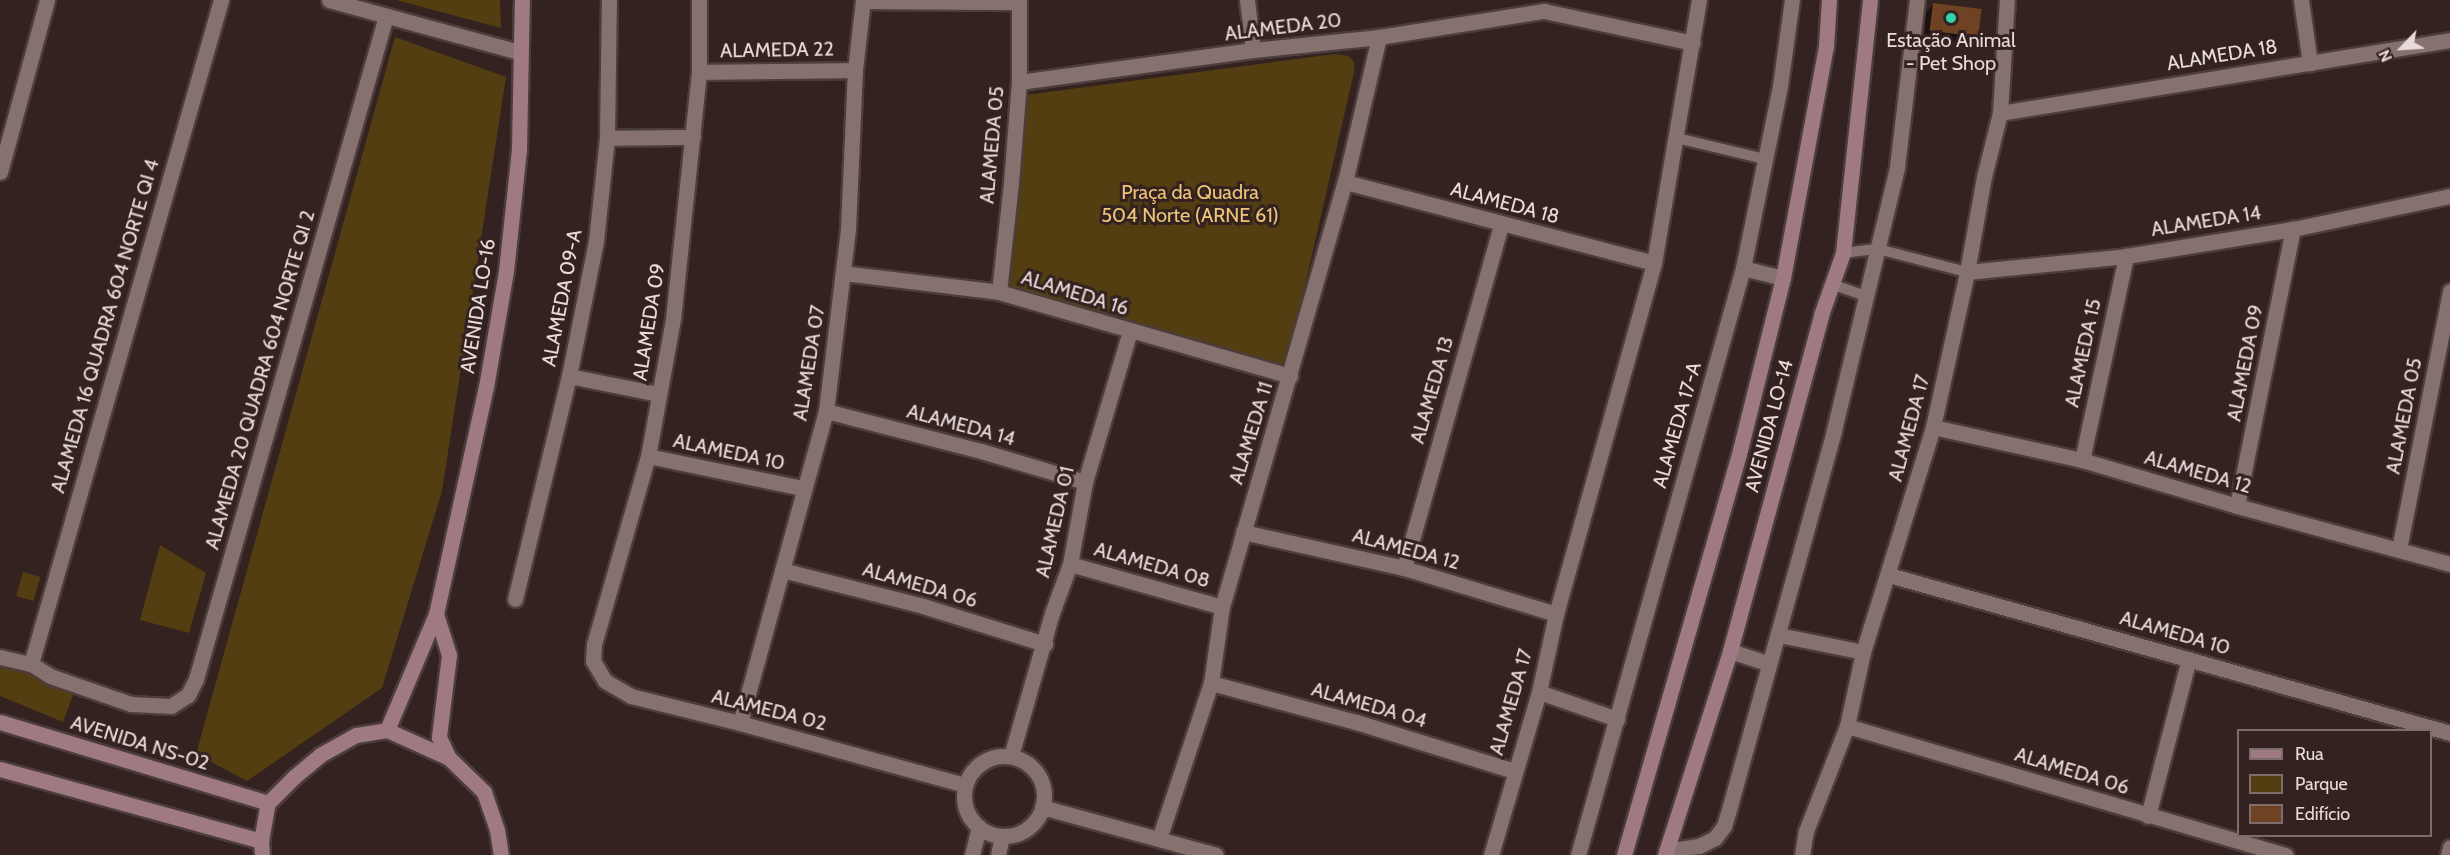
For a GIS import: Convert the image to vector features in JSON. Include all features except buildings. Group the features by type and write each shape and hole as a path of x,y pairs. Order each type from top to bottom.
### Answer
{"street":[{"path":"0,172 47,0"},
{"name":"ALAMEDA 16 QUADRA 604 NORTE QI 4","path":"31,664 221,0"},
{"path":"328,0 519,52"},
{"name":"AVENIDA LO-16","path":"387,730 436,614 486,387 506,271 519,150 519,52 522,0"},
{"name":"ALAMEDA 09-A","path":"515,599 568,376 596,241 608,138 609,0"},
{"name":"ALAMEDA 09","path":"594,644 648,456 673,319 699,72 699,0"},
{"path":"1247,0 1253,50"},
{"name":"ALAMEDA 17","path":"1491,855 1539,692 1556,614 1654,263 1699,0"},
{"name":"ALAMEDA 17-A","path":"1578,855 1743,268 1780,86 1792,0"},
{"name":"AVENIDA LO-14","path":"1624,855 1740,450 1783,278 1826,46 1829,0"},
{"name":"AVENIDA LO-14","path":"1666,853 1730,651 1831,284 1843,253 1870,0"},
{"path":"1666,853 1699,846 1714,838 1724,826 1768,663 1779,635 1834,430 1878,249 1897,167 1917,0"},
{"name":"ALAMEDA 17","path":"1802,855 1806,831 1847,726 1863,652 1934,427 1967,272 1984,177 2000,112 2007,0"},
{"path":"2301,0 2310,63"},
{"path":"863,1 1019,1"},
{"name":"ALAMEDA 07","path":"740,723 826,411 843,273 855,70 863,1"},
{"name":"ALAMEDA 05","path":"999,292 1019,82 1019,1"},
{"name":"ALAMEDA 20","path":"1019,82 1253,50 1379,37 1544,6 1693,43"},
{"name":"ALAMEDA 20 QUADRA 604 NORTE QI 2","path":"0,657 31,664 50,676 130,704 171,706 188,695 196,679 386,16"},
{"name":"ALAMEDA 11","path":"1159,839 1211,683 1222,607 1345,182 1379,37"},
{"name":"ALAMEDA 18","path":"2000,112 2450,40"},
{"name":"ALAMEDA 22","path":"699,72 855,70"},
{"path":"608,138 693,137"},
{"name":"ALAMEDA 18","path":"1345,182 1501,225 1654,263"},
{"name":"ALAMEDA 14","path":"1967,272 2126,256 2293,229 2450,196"},
{"name":"ALAMEDA 13","path":"1404,568 1501,225"},
{"name":"ALAMEDA 09","path":"2237,506 2293,229"},
{"name":"ALAMEDA 15","path":"2082,460 2126,256"},
{"path":"1743,268 1783,278"},
{"name":"ALAMEDA 16","path":"843,273 999,292 1130,332 1290,376"},
{"name":"ALAMEDA 05","path":"2398,549 2450,291"},
{"name":"ALAMEDA 01","path":"1011,756 1045,644 1052,613 1070,564 1084,482 1130,332"},
{"path":"568,376 659,394"},
{"name":"ALAMEDA 14","path":"826,411 981,451 1084,482"},
{"name":"ALAMEDA 12","path":"1934,427 2082,460 2237,506 2450,564"},
{"name":"ALAMEDA 10","path":"648,456 803,488"},
{"name":"ALAMEDA 12","path":"1243,532 1404,568 1556,614"},
{"name":"ALAMEDA 08","path":"1070,564 1222,607"},
{"name":"ALAMEDA 06","path":"782,570 923,606 1045,644"},
{"name":"ALAMEDA 10","path":"1889,575 2450,733"},
{"name":"AVENIDA LO-16","path":"436,614 449,656 439,737 449,758"},
{"path":"1779,635 1863,652"},
{"name":"ALAMEDA 02","path":"594,644 593,661 600,675 617,690 663,706 740,723 965,785"},
{"path":"1730,651 1768,663"},
{"path":"2148,816 2189,659"},
{"name":"ALAMEDA 04","path":"1211,683 1356,722 1514,771"},
{"path":"1539,692 1617,719"},
{"name":"AVENIDA NS-02","path":"0,722 268,803"},
{"name":"ALAMEDA 06","path":"1847,726 2285,855"},
{"path":"0,769 261,848 268,803 294,777 320,754 356,735 387,730 449,758 484,792 501,855"},
{"path":"1011,756 1029,765 1041,781 1044,794 1042,807 1036,819 1027,829 1002,836 979,827 965,808 965,785 978,765 988,758 1011,756"},
{"path":"1042,807 1216,855"},
{"path":"972,855 979,827"},
{"path":"998,855 1002,836"},
{"path":"2448,855 2450,847"}],"lane":[{"path":"1677,138 1765,159"},
{"path":"1843,253 1878,249 1967,272"},
{"path":"1831,284 1865,296"}],"green space":[{"path":"396,0 500,0 501,28"},
{"path":"395,37 506,77 442,491 382,688 247,781 196,754"},
{"name":"Praça da Quadra 504 Norte (ARNE 61)","path":"1334,54 1349,56 1354,62 1354,72 1286,368 1007,290 1026,95"},
{"path":"160,545 206,573 189,633 140,620"},
{"path":"23,572 40,577 33,601 16,596"},
{"path":"0,661 30,668 75,690 63,722 0,696"}],"place":[{"name":"Estação Animal - Pet Shop","path":"1951,18"}]}
